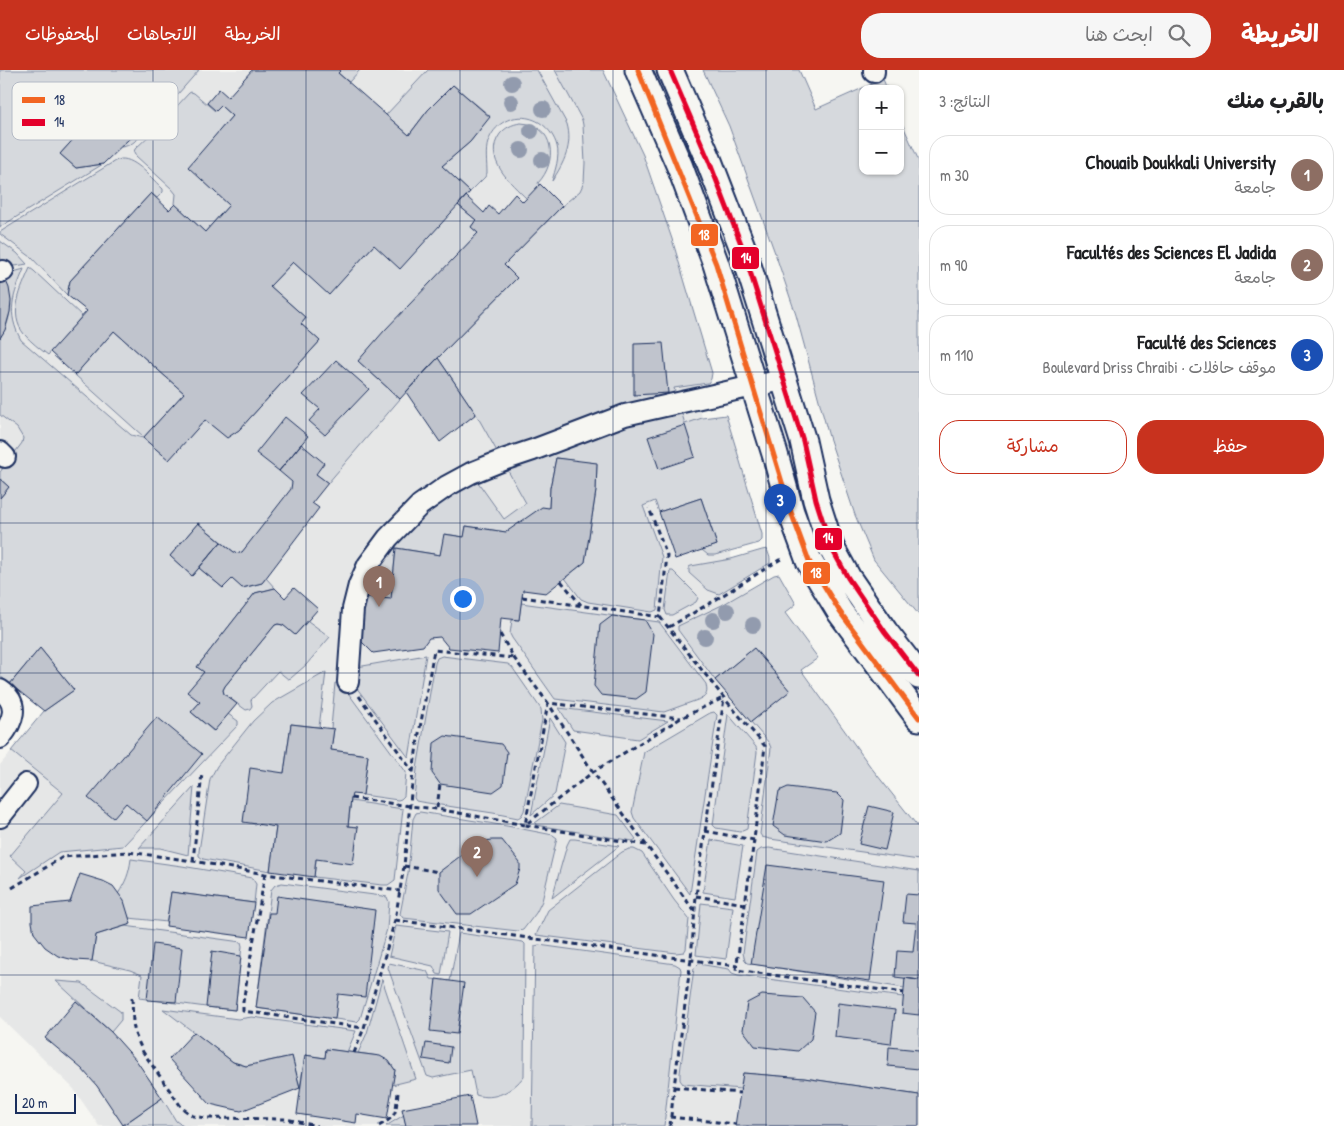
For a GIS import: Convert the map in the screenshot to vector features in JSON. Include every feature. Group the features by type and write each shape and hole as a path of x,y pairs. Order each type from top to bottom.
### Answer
{"main road":[{"path":"638,70 680,167 716,264 791,512 809,561 840,612 919,718"},
{"path":"670,70 709,161 743,249 803,441 816,500 831,547 858,594 919,676"}],"street":[{"path":"348,682 353,609 358,585 368,565 388,538 420,505 447,486 506,458 533,450 625,415 784,380"},
{"path":"0,690 6,694 13,705 13,716 7,730 0,738"},
{"path":"0,817 26,784"}],"path":[{"path":"649,508 667,556 660,617"},
{"path":"669,627 803,545"},
{"path":"561,581 581,605"},
{"path":"522,597 660,617 764,746 754,840 736,970 904,992"},
{"path":"500,634 514,658 548,703 593,772 696,913"},
{"path":"354,1053 364,1028 395,920 404,866 413,772 434,650 514,658"},
{"path":"348,682 413,772"},
{"path":"525,825 593,772 681,718 724,698"},
{"path":"670,1126 691,959 696,896 724,698"},
{"path":"548,703 681,718"},
{"path":"525,825 548,703"},
{"path":"193,861 202,772"},
{"path":"437,808 440,784"},
{"path":"351,798 437,808 646,845"},
{"path":"706,831 754,840"},
{"path":"12,888 63,857 128,852 265,874 400,891"},
{"path":"404,866 439,872"},
{"path":"265,874 243,1011 364,1028"},
{"path":"696,896 744,904"},
{"path":"395,920 736,966"},
{"path":"132,998 135,1034 143,1052 182,1108 193,1116 206,1118 286,1119 317,1126"},
{"path":"674,1086 740,1093"},
{"path":"379,1126 392,1118 395,1113 398,1093"},
{"path":"670,1117 736,1124"}],"shaded area":[{"path":"0,70 199,70 178,94 178,82 12,82 12,140 73,140 60,154 76,168 103,164 0,227"},
{"path":"74,70 566,70 671,285 726,519 733,568 768,624 843,729 919,828 919,1126 99,1126 73,1088 0,1017 0,765 44,711 0,676 0,181 27,140 178,140 178,82 66,82"},
{"path":"341,70 360,70 349,82 338,73"},
{"path":"428,70 537,70 567,124 569,132 566,154 552,181 558,155 557,146 552,134 534,120 524,117 513,118 494,130 487,146 487,173 470,192 442,166 470,142 490,116 453,85 428,110 409,135 386,115"},
{"path":"555,70 603,70 643,155 672,239 712,373 708,383 674,388 685,424 702,418 726,415 762,534 762,540 759,543 715,555 708,555 702,550 717,545 701,498 659,512 655,501 643,506 662,557 657,610 652,612 588,602 581,599 565,578 585,562 596,491 597,464 556,458 550,488 549,508 506,532 466,526 464,537 445,534 440,555 396,548 391,599 360,596 366,580 417,517 475,478 504,519 526,503 476,414 438,358 517,278 504,265 562,206 580,191 584,182 585,163 582,120"},
{"path":"703,70 799,70 816,109 859,90 859,175 904,175 904,128 919,161 919,615 874,560 855,515 829,437 796,315 729,126"},
{"path":"883,79 885,85 870,85"},
{"path":"189,93 194,93 215,111 221,106 232,116 189,167 229,205 205,232 175,204 176,194 172,189 134,152 144,140 178,140 178,105"},
{"path":"521,123 532,125 541,130 547,137 550,146 549,165 538,183 539,186 527,199 501,170 494,152 495,143 500,134 509,127"},
{"path":"128,140 136,140 130,144 121,147"},
{"path":"121,159 138,165 163,189 163,192 157,198 151,193 70,281 67,295 31,257 0,234 0,232"},
{"path":"458,205 476,220 471,227 478,233 358,361 400,399 328,483 316,474 242,552 234,552 198,523 170,556 192,576 199,568 223,588 232,579 243,588 262,583 266,578 275,588 255,593 197,667 204,672 188,692 200,702 191,712 213,731 228,714 238,721 238,725 123,846 59,852 20,878 26,871 10,856 63,793 11,751 44,711 74,690 40,648 10,684 0,676 0,498 9,487 0,479 0,472 22,443 23,438 17,428 0,415 0,338 7,324 10,309 8,287 5,279 11,273 24,269 14,296 12,312 16,330 21,340 131,435 143,438 169,459 205,420 227,437 239,430 320,341 301,324 306,318 270,286 293,262 329,294 374,245"},
{"path":"0,241 17,253 27,264 7,266 3,264 0,257"},
{"path":"30,268 82,316 48,355 24,334 17,318 16,310 20,293"},
{"path":"114,331 184,393 144,437 75,375"},
{"path":"767,549 770,563 719,594 708,590 689,573 689,567 691,566 731,559"},
{"path":"670,571 673,571 698,598 696,602 672,615 667,615 665,610"},
{"path":"779,574 796,604 785,613 818,658 801,670 870,766 919,828 919,860 770,839 762,837 760,834 771,748 751,722 789,691 754,648 715,680 678,630 678,626"},
{"path":"521,603 659,622 706,684 706,695 703,698 664,712 555,699 510,634 512,620 519,620"},
{"path":"308,621 330,637 306,665 288,679 278,671 251,700 252,706 250,709 246,710 224,694 225,686 275,625 283,626 295,635"},
{"path":"426,655 409,758 356,687 357,667"},
{"path":"442,656 508,664 541,709 542,720 524,811 518,818 421,802 416,801 414,798 435,663 437,658"},
{"path":"326,672 319,727 291,724 270,871 203,859 199,856 199,851 210,779 217,766 253,721 272,703"},
{"path":"335,683 343,686 406,772 404,796 401,799 363,795 368,755 331,750 334,729 331,728"},
{"path":"559,708 668,721 638,739 573,730"},
{"path":"714,712 717,715 690,894 634,818 632,812 644,752"},
{"path":"728,714 756,747 757,752 747,829 740,832 716,828 713,825"},
{"path":"550,718 565,742 555,794 531,815"},
{"path":"194,787 188,855 160,848 139,848"},
{"path":"351,801 403,809 395,880 388,885 314,877 316,859 348,826"},
{"path":"559,805 618,815 636,839 633,841 536,825 535,823"},
{"path":"420,812 507,826 553,835 557,838 542,901 536,913 523,930 403,918 400,914 408,873 413,819 416,813"},
{"path":"570,839 619,846 552,898 567,845"},
{"path":"711,840 743,846 735,897 703,892"},
{"path":"769,848 919,871 919,980 904,988 747,963 743,953 757,852 761,849"},
{"path":"629,849 642,853 689,919 686,949 684,952 676,953 536,935 548,910 622,852"},
{"path":"131,859 252,878 256,884 254,903 171,892 167,922 129,918 118,894 127,877"},
{"path":"282,883 387,897 389,902 387,929 360,1019 357,1022 256,1008 271,890 275,885"},
{"path":"701,903 733,907 726,959 696,955"},
{"path":"125,926 241,942 235,1010 139,998 142,975 130,970 92,961 96,935"},
{"path":"396,926 448,932 441,975 437,974 433,966 389,956"},
{"path":"459,933 523,942 525,944 524,1076 509,1090 496,1096 483,1097 476,1095 471,1070 433,1078 427,1076 388,968 389,963 427,971 431,979 450,981"},
{"path":"539,945 675,964 680,967 664,1126 532,1126 535,946"},
{"path":"698,964 729,969 732,973 738,975 903,997 919,1015 919,1095 804,1078 743,1073 741,1089 683,1084 680,1080 680,1073 694,968"},
{"path":"382,979 416,1079 392,1085 395,1070 387,1061 383,1058 358,1053 367,1033"},
{"path":"56,981 82,983 121,1012 121,1020 111,1032"},
{"path":"163,1009 238,1019 252,1017 356,1031 347,1052 326,1049 325,1058 305,1055 300,1088 292,1056 246,1066 233,1062"},
{"path":"162,1098 176,1121 183,1126 122,1126"},
{"path":"404,1115 406,1126 386,1126"}],"building":[{"path":"252,70 341,70 338,73 409,135 428,110 453,85 490,117 470,142 442,166 470,192 400,269 374,245 329,295 293,262 270,286 306,318 301,324 320,341 239,430 227,438 205,420 169,460 143,438 184,393 114,331 75,375 50,352 87,311 67,295 70,281 151,193 169,210 175,204 205,232 229,205 188,167 232,116 221,106 216,111 207,103 219,89 228,97"},
{"path":"73,140 128,140 103,164 76,168 60,154"},
{"path":"540,184 562,206 504,265 517,278 400,399 358,361 384,331 478,233 471,227 476,220 458,205 466,196 484,213 489,206 498,214 515,194 523,202"},
{"path":"6,281 11,301 10,312 5,330 0,338 0,283"},
{"path":"663,343 668,393 634,395 634,344"},
{"path":"438,358 476,414 440,442 406,392"},
{"path":"336,360 369,389 325,435 309,421 320,409 303,395"},
{"path":"285,417 308,436 279,471 256,453"},
{"path":"685,425 695,457 659,469 648,437"},
{"path":"301,444 324,463 316,474 328,483 312,503 319,508 262,583 242,588 232,579 223,588 199,568 221,542 234,552 242,552 291,489 292,482 279,471"},
{"path":"556,458 597,463 596,491 585,562 546,593 523,590 519,620 501,618 498,653 449,648 440,637 429,638 423,646 373,653 359,639 360,596 391,599 396,548 440,555 444,534 464,537 466,526 506,532 542,507 549,508 550,488"},
{"path":"0,479 9,487 0,498"},
{"path":"701,498 717,545 675,559 659,512"},
{"path":"198,523 221,542 192,576 170,556"},
{"path":"275,588 285,598 294,588 318,609 295,635 283,625 275,625 225,686 224,694 237,704 214,731 191,712 200,702 187,692 204,672 197,667 255,593"},
{"path":"612,616 645,620 653,634 646,692 636,699 601,695 594,686 600,625"},
{"path":"40,648 74,690 44,711 10,684"},
{"path":"754,648 790,691 751,722 715,680"},
{"path":"157,717 202,754 147,821 126,803 113,818 88,798"},
{"path":"291,724 334,729 331,750 368,755 363,795 352,794 351,798 348,826 358,827 353,864 316,859 314,877 270,871 276,827 243,822 250,768 284,773"},
{"path":"445,736 501,744 507,752 503,785 493,792 440,784 432,773 434,743"},
{"path":"788,787 837,793 844,800 840,833 827,841 785,835 773,826 779,791"},
{"path":"869,806 894,812 885,850 859,844"},
{"path":"502,840 520,863 515,884 471,914 457,914 439,889 439,872 479,842"},
{"path":"767,865 884,880 870,981 751,964"},
{"path":"80,874 113,886 124,901 131,924 96,935 92,961 74,960 58,956 45,947 34,933 32,922 32,906 70,902"},
{"path":"171,892 254,903 249,937 166,926"},
{"path":"906,894 919,895 919,980 895,977 897,951 913,952 916,923 903,922"},
{"path":"277,896 375,910 365,997 338,994 335,1019 256,1008 269,913 275,913"},
{"path":"153,944 182,948 176,1002 147,1000"},
{"path":"212,951 241,956 235,1010 206,1007"},
{"path":"905,978 919,980 919,1015 902,1013"},
{"path":"436,979 464,983 457,1034 430,1031"},
{"path":"762,995 803,998 815,1012 811,1039 798,1051 755,1046 743,1030 747,1003"},
{"path":"76,1001 111,1032 136,1060 162,1098 123,1125 97,1086 82,1069 45,1038"},
{"path":"838,1003 895,1010 891,1044 835,1037"},
{"path":"194,1032 233,1062 246,1066 292,1056 300,1088 241,1111 210,1104 169,1059"},
{"path":"426,1043 451,1047 449,1063 423,1059"},
{"path":"889,1047 919,1050 919,1069 888,1066"},
{"path":"326,1049 380,1056 389,1061 395,1070 387,1119 357,1114 356,1123 297,1114 305,1055 325,1058"},
{"path":"743,1073 804,1078 919,1095 919,1126 735,1126"},
{"path":"470,1096 476,1126 406,1126 402,1109"}],"transit line":[{"name":"18","path":"638,70 716,264 791,512 809,561 840,612 919,718"},
{"name":"14","path":"670,70 709,161 743,249 803,441 816,500 831,547 848,578 885,632 919,676"}],"place":[{"name":"Faculté des Sciences","path":"780,525"},
{"name":"Chouaib Doukkali University","path":"379,607"},
{"name":"Facultés des Sciences El Jadida","path":"477,877"}]}
